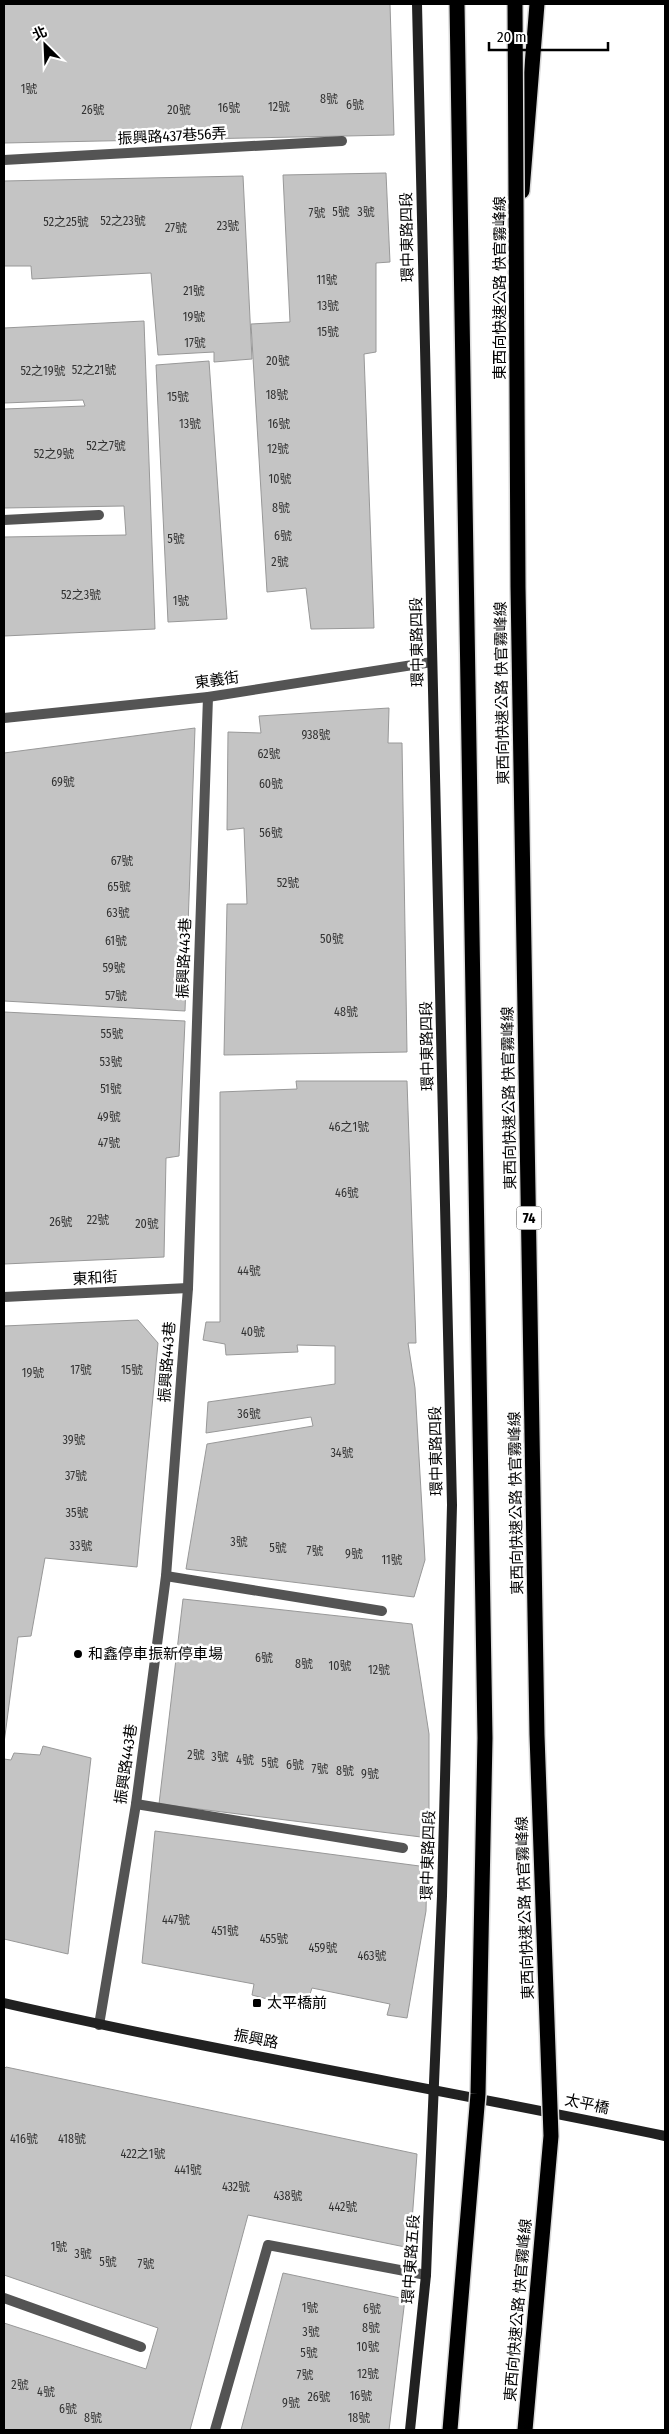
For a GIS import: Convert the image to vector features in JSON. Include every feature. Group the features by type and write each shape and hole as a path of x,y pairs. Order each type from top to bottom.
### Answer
{"highway":[{"path":"450,2430 478,2094 485,1738 457,4"},
{"name":"東西向快速公路 快官霧峰線","path":"515,4 518,238 518,587 536,1735 551,2136 525,2430"},
{"path":"518,238 537,4"}],"street":[{"name":"環中東路四段","path":"417,4 452,1505 442,1896 433,2088"},
{"name":"振興路437巷56弄","path":"4,160 342,141"},
{"path":"4,520 99,515"},
{"name":"東義街","path":"4,718 208,697 432,662"},
{"name":"振興路443巷","path":"99,2024 136,1804 166,1576 188,1288 208,697"},
{"name":"東和街","path":"4,1297 188,1288"},
{"path":"166,1576 382,1611"},
{"path":"136,1804 403,1848"},
{"name":"振興路","path":"4,2003 99,2024 503,2102"},
{"name":"環中東路五段","path":"410,2430 426,2275 433,2088"},
{"name":"太平橋","path":"503,2102 665,2136"},
{"path":"215,2430 268,2245 426,2275"},
{"path":"4,2298 141,2347"}],"building":[{"path":"4,4 390,4 394,135 4,143"},
{"path":"386,173 390,262 376,263 376,352 364,354 374,628 311,629 306,588 267,592 251,324 290,322 283,175"},
{"path":"243,176 252,359 214,362 214,352 158,355 151,273 32,279 31,266 4,266 4,181"},
{"path":"144,321 155,629 4,636 4,537 126,535 124,506 4,508 4,409 85,406 83,400 4,403 4,328"},
{"path":"209,361 227,619 168,622 156,365"},
{"path":"389,708 388,743 402,743 407,1052 224,1055 227,904 247,904 244,828 227,830 228,732 261,733 259,716"},
{"path":"195,728 185,1011 4,1001 4,753"},
{"path":"4,1012 185,1021 179,1156 166,1158 164,1257 4,1264"},
{"path":"296,1081 407,1081 416,1343 408,1343 415,1388 425,1560 414,1597 186,1569 207,1444 313,1426 311,1417 206,1433 208,1402 335,1384 335,1346 297,1345 298,1352 226,1355 225,1344 203,1340 206,1322 220,1322 220,1092 297,1089"},
{"path":"138,1320 158,1343 137,1567 45,1558 31,1636 18,1637 4,1743 4,1326"},
{"path":"183,1599 412,1624 429,1734 429,1838 159,1804"},
{"path":"43,1746 91,1758 68,1954 4,1939 4,1759 11,1760 14,1753 40,1755"},
{"path":"155,1831 427,1867 426,1911 407,2018 387,2015 390,2004 312,1988 305,2009 252,1995 254,1984 142,1963"},
{"path":"6,2067 417,2154 410,2248 248,2215 190,2430 4,2430 4,2323 146,2369 158,2328 4,2275 4,2069"},
{"path":"283,2273 405,2299 389,2430 241,2430"}],"place":[{"name":"和鑫停車振新停車場","path":"78,1654"},
{"name":"太平橋前","path":"257,2003"}]}
